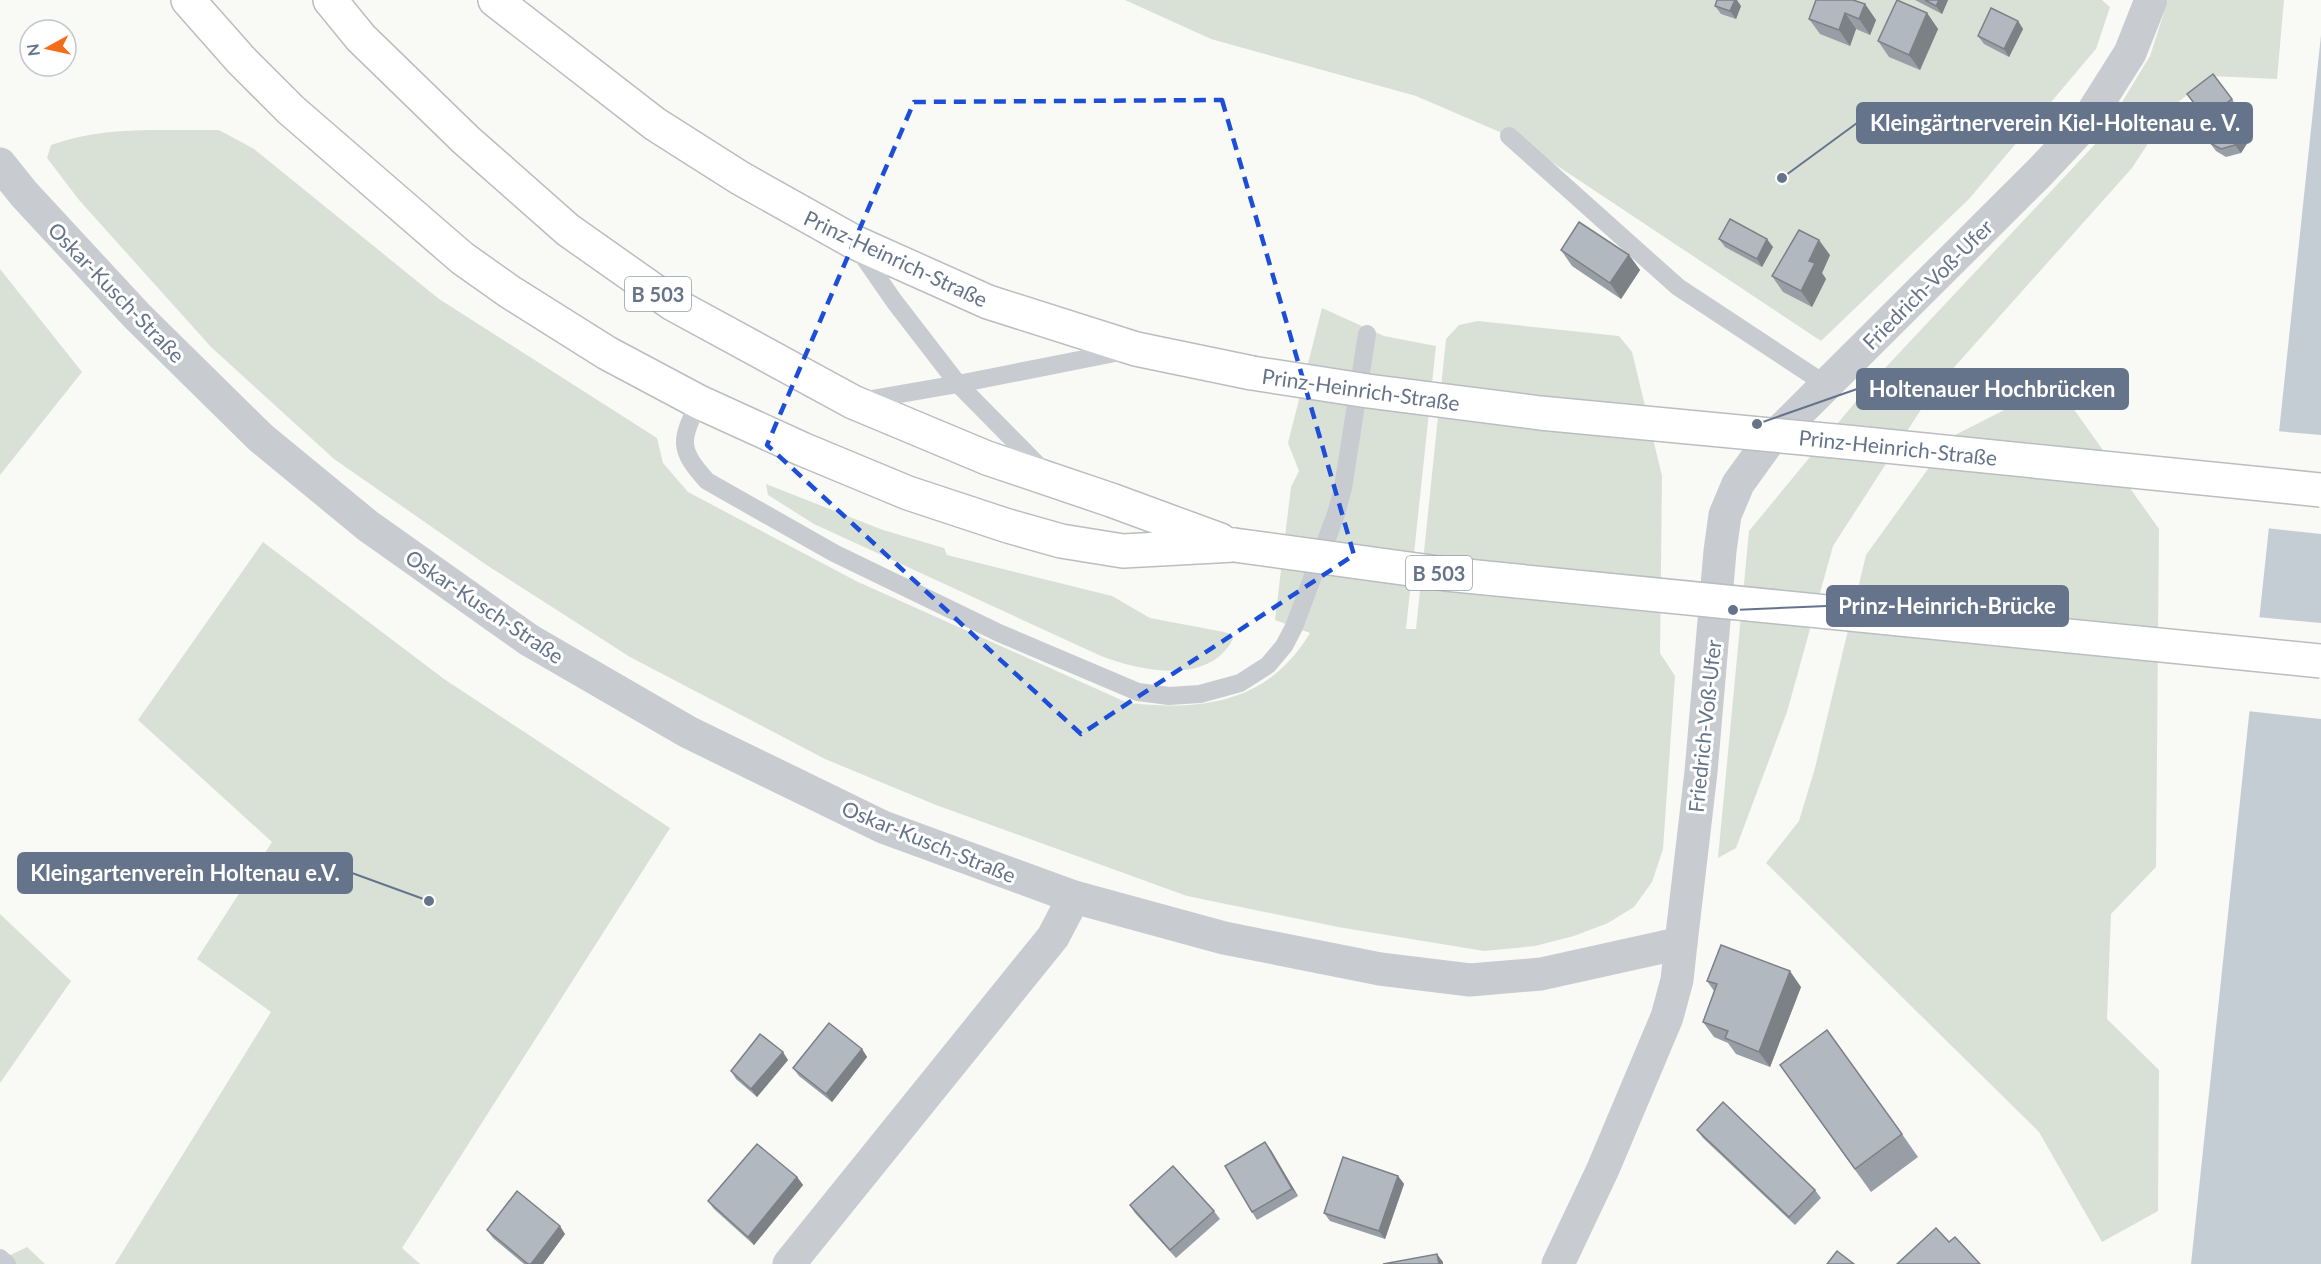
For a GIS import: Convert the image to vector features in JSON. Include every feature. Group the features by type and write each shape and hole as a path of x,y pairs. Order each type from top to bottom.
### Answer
{"highway":[{"name":"B 503","path":"188,0 241,60 291,110 462,258 510,292 607,352 699,402 802,449 908,493 1061,541 1123,551 1234,545"},
{"name":"B 503","path":"330,0 361,38 466,140 568,230 673,304 853,402 987,458 1234,545 1296,556 1446,574 2321,661"},
{"name":"Prinz-Heinrich-Straße","path":"495,0 655,124 740,178 854,242 988,302 1136,349 1252,373 1368,391 1540,413 2321,490"}],"street":[{"name":"Friedrich-Voß-Ufer","path":"1558,1264 1604,1169 1666,1017 1677,980 1701,772 1725,515 1738,484 1766,445 2040,172 2085,124 2130,53 2151,0"},
{"name":"Oskar-Kusch-Straße","path":"0,164 24,194 137,316 261,438 368,526 529,640 688,732 883,827 1074,897 1224,938 1380,969 1470,980 1541,974 1682,934"},
{"path":"789,1264 1053,937 1074,897"}],"lane":[{"path":"1509,136 1678,286 1825,384"},
{"path":"854,242 894,301 958,384 1057,483"},
{"path":"699,402 685,431 685,448 691,463 707,481 834,553 1010,637 1138,692 1169,696 1200,694 1240,683 1268,665 1284,646 1294,627 1336,514 1343,488 1367,334"},
{"path":"853,402 1136,349"},
{"path":"0,1258 7,1264"}],"highlighted area":[{"path":"1222,100 1354,555 1081,734 767,445 914,102"}],"shaded area":[{"path":"1125,0 2102,0 2110,7 2096,49 1969,199 1821,341 1509,136 1416,96 1211,39"},
{"path":"2168,0 2284,0 2277,79 2211,76 2172,107 2132,168 1933,391 1833,546 1787,712 1736,848 1718,858 1749,531 1871,383 2099,140 2150,56"},
{"path":"2321,35 2321,1264 2191,1264"},
{"path":"134,130 219,130 254,149 439,299 657,438 663,463 688,492 856,581 1128,703 1182,705 1207,703 1231,697 1254,688 1274,675 1293,656 1310,633 1275,620 1291,487 1299,471 1288,443 1322,308 1384,336 1436,346 1406,629 1416,629 1446,339 1459,325 1478,321 1619,336 1632,352 1662,476 1660,653 1675,676 1663,849 1652,882 1634,907 1608,923 1574,936 1535,946 1484,951 1338,927 1187,896 936,805 825,759 630,657 488,566 334,459 211,347 79,200 47,158 51,145 92,134"},
{"path":"0,269 82,372 0,475"},
{"path":"2058,387 2159,529 2156,867 2111,914 2107,1019 2159,1070 2158,1211 2102,1242 2039,1132 1766,863 1799,821 1815,768 1866,555 1951,437 2038,393"},
{"path":"766,484 883,530 944,548 947,555 1112,596 1150,618 1224,632 1230,634 1233,639 1222,654 1208,664 1191,669 1154,670 1117,662 814,524 768,495"},
{"path":"263,542 444,679 670,828 402,1248 420,1264 115,1264 271,1012 197,959 272,842 138,720"},
{"path":"0,914 71,981 0,1083"},
{"path":"27,1247 45,1264 0,1264 0,1260"}],"pier":[{"path":"2276,431 2321,435 2321,534 2266,528"},
{"path":"2257,617 2321,623 2321,719 2247,711"}],"building":[{"path":"1717,0 1735,0 1730,11 1715,6"},
{"path":"1816,0 1853,0 1865,4 1859,19 1845,13 1839,30 1809,19"},
{"path":"1897,0 1927,13 1909,55 1878,41"},
{"path":"1925,0 1939,0 1936,6"},
{"path":"1991,8 2018,21 2004,49 1978,36"},
{"path":"2213,74 2232,99 2221,107 2237,116 2242,134 2235,145 2221,149 2210,143 2204,121 2206,119 2187,94"},
{"path":"1730,219 1767,239 1757,259 1719,239"},
{"path":"1579,222 1629,255 1610,283 1561,250"},
{"path":"1799,230 1819,240 1809,261 1815,263 1801,291 1772,276"},
{"path":"1721,945 1790,971 1759,1052 1725,1038 1728,1031 1703,1022 1717,984 1707,981"},
{"path":"829,1023 862,1049 826,1094 793,1068"},
{"path":"1827,1030 1902,1134 1855,1169 1780,1065"},
{"path":"760,1034 783,1052 751,1089 731,1071"},
{"path":"1723,1102 1815,1190 1789,1217 1697,1130"},
{"path":"1265,1142 1292,1189 1252,1212 1225,1166"},
{"path":"757,1144 797,1177 748,1237 708,1201"},
{"path":"1343,1157 1398,1176 1379,1231 1324,1213"},
{"path":"1173,1166 1214,1211 1170,1250 1130,1205"},
{"path":"517,1191 560,1226 531,1264 528,1264 487,1230"},
{"path":"1936,1228 1949,1242 1955,1237 1980,1264 1897,1264"},
{"path":"1837,1251 1854,1264 1827,1264"},
{"path":"1437,1254 1439,1264 1383,1264"}],"place":[{"name":"Kleingärtnerverein Kiel-Holtenau e. V.","path":"1782,178"},
{"name":"Holtenauer Hochbrücken","path":"1757,424"},
{"name":"Prinz-Heinrich-Brücke","path":"1733,610"},
{"name":"Kleingartenverein Holtenau e.V.","path":"429,901"}]}
